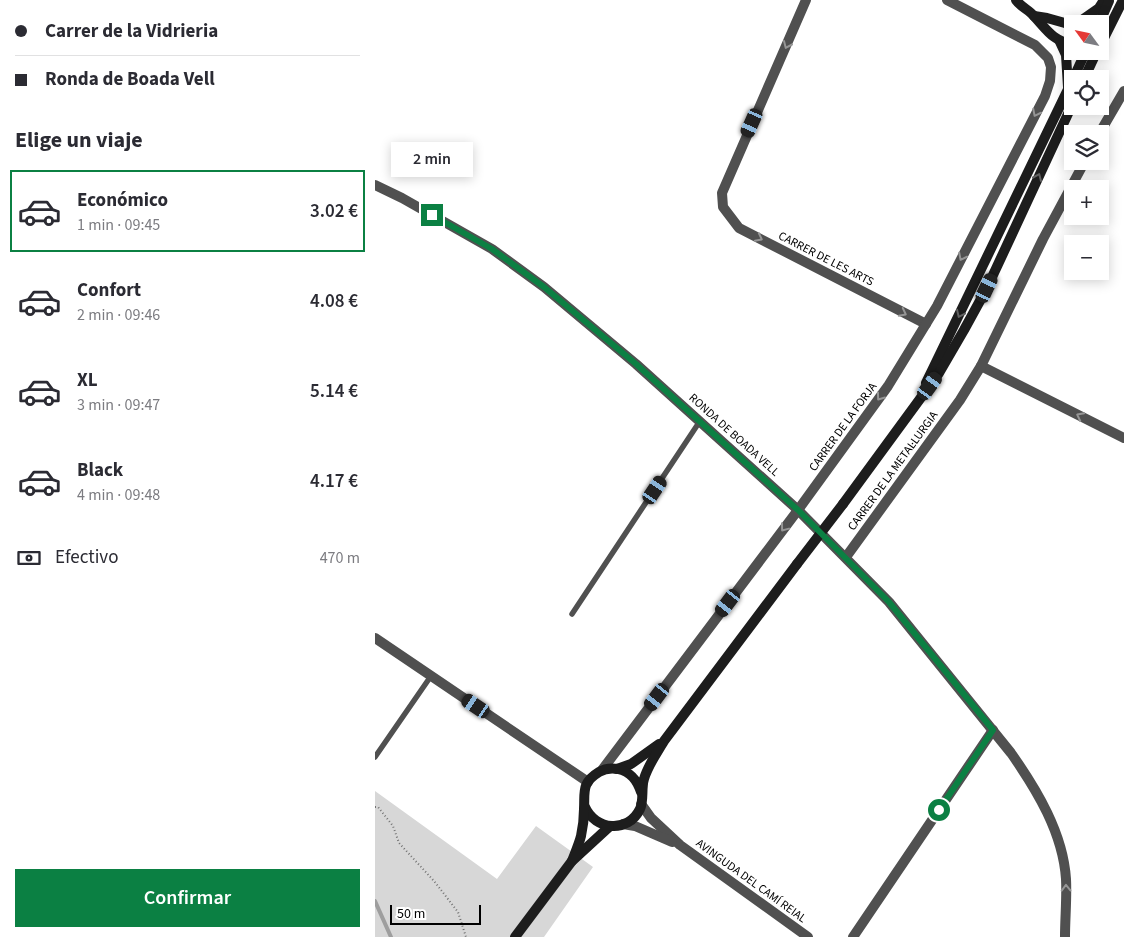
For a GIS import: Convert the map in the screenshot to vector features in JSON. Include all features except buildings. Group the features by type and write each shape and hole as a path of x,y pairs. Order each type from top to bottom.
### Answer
{"main road":[{"path":"1016,0 1020,6 1034,16 1041,26 1060,42 1066,55 1067,70"},
{"path":"1089,15 1099,8 1104,0"},
{"path":"1106,15 1109,0"},
{"path":"1109,18 1123,0"},
{"path":"1034,16 1064,23"},
{"path":"1060,42 1064,43"},
{"path":"912,411 1064,98"},
{"path":"515,937 572,861 609,827 623,824 633,819 641,804 641,792 647,770 664,741 843,504 939,373 987,288 1067,115"},
{"path":"617,769 638,760 664,741"},
{"path":"572,861 581,837 585,807 584,791 593,776 601,770 624,770 638,782 641,792"},
{"path":"585,807 591,817 609,827"}],"street":[{"name":"CARRER DE LES ARTS","path":"806,0 722,194 723,207 731,220 739,228 926,324"},
{"name":"CARRER DE LA FORJA","path":"601,770 798,510 889,386 937,306 1045,96 1050,80 1051,67 1048,58 1035,45 947,0"},
{"path":"1104,125 1123,91"},
{"name":"CARRER DE LA METAL·LURGIA","path":"845,557 960,400 981,366 1043,239 1080,170"},
{"name":"RONDA DE BOADA VELL","path":"375,185 403,198 492,249 552,294 636,364 798,510 889,602 993,730 1029,778 1042,801 1052,824 1066,877 1065,937"},
{"path":"981,366 1124,438"},
{"path":"375,638 588,782"},
{"path":"853,937 993,730"},
{"name":"AVINGUDA DEL CAMÍ REIAL","path":"641,804 651,818 680,845 808,937"},
{"name":"AVINGUDA DEL CAMÍ REIAL","path":"623,824 635,826 680,845"}],"lane":[{"path":"572,614 700,422"},
{"path":"375,757 431,676"}],"path":[{"path":"375,807 378,807 393,826 399,843 434,881 458,912 466,937"}],"shaded area":[{"path":"375,791 497,879 536,826 593,867 544,937 375,937"}],"waterway":[{"path":"375,901 391,937"}],"route":[{"path":"432,215 492,249 544,287 636,364 798,510 889,602 993,730 939,810"}]}
